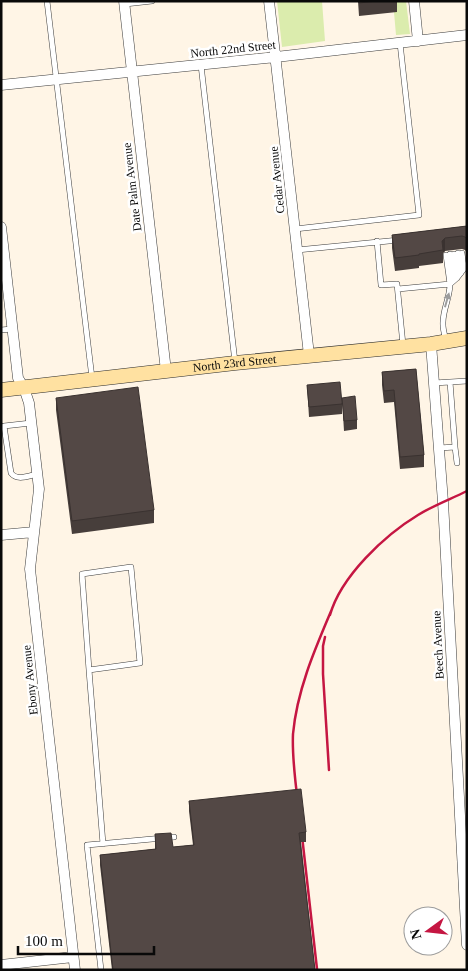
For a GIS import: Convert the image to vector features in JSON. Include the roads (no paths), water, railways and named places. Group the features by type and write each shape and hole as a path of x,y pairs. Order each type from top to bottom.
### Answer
{"main road":[{"name":"North 23rd Street","path":"1,390 166,370 431,344 467,338"}],"street":[{"name":"Cedar Avenue","path":"270,1 309,355"},
{"path":"414,1 418,41"},
{"name":"Date Palm Avenue","path":"124,3 166,370"},
{"name":"North 22nd Street","path":"1,85 467,35"},
{"name":"Ebony Avenue","path":"1,227 7,329 18,378 29,403 38,474 39,489 30,569 74,970"},
{"name":"Beech Avenue","path":"431,344 443,502 467,945"},
{"path":"1,535 34,532"},
{"path":"1,965 73,957"}],"lane":[{"path":"48,1 92,380"},
{"path":"124,3 152,1"},
{"path":"295,229 419,215 400,43"},
{"path":"201,65 235,363"},
{"path":"297,250 406,239"},
{"path":"377,242 381,285 397,284 398,288 403,347"},
{"path":"454,254 459,275"},
{"path":"454,254 459,275"},
{"path":"446,342 443,325 444,311 450,292 459,275 454,254"},
{"path":"398,288 459,275"},
{"path":"434,383 467,381"},
{"path":"450,382 457,463"},
{"path":"31,422 3,426 11,473 18,477 38,474"},
{"path":"439,448 455,448"},
{"path":"89,670 140,663 131,567 82,574 89,670 103,844"},
{"path":"101,970 87,846 174,837"}],"railway":[{"path":"330,615 336,600 354,571 379,545 405,523 418,515 467,491"},
{"path":"298,803 293,751 295,718 308,670 332,609"},
{"path":"325,637 323,646 323,674 329,770"},
{"path":"301,827 317,969"}]}
